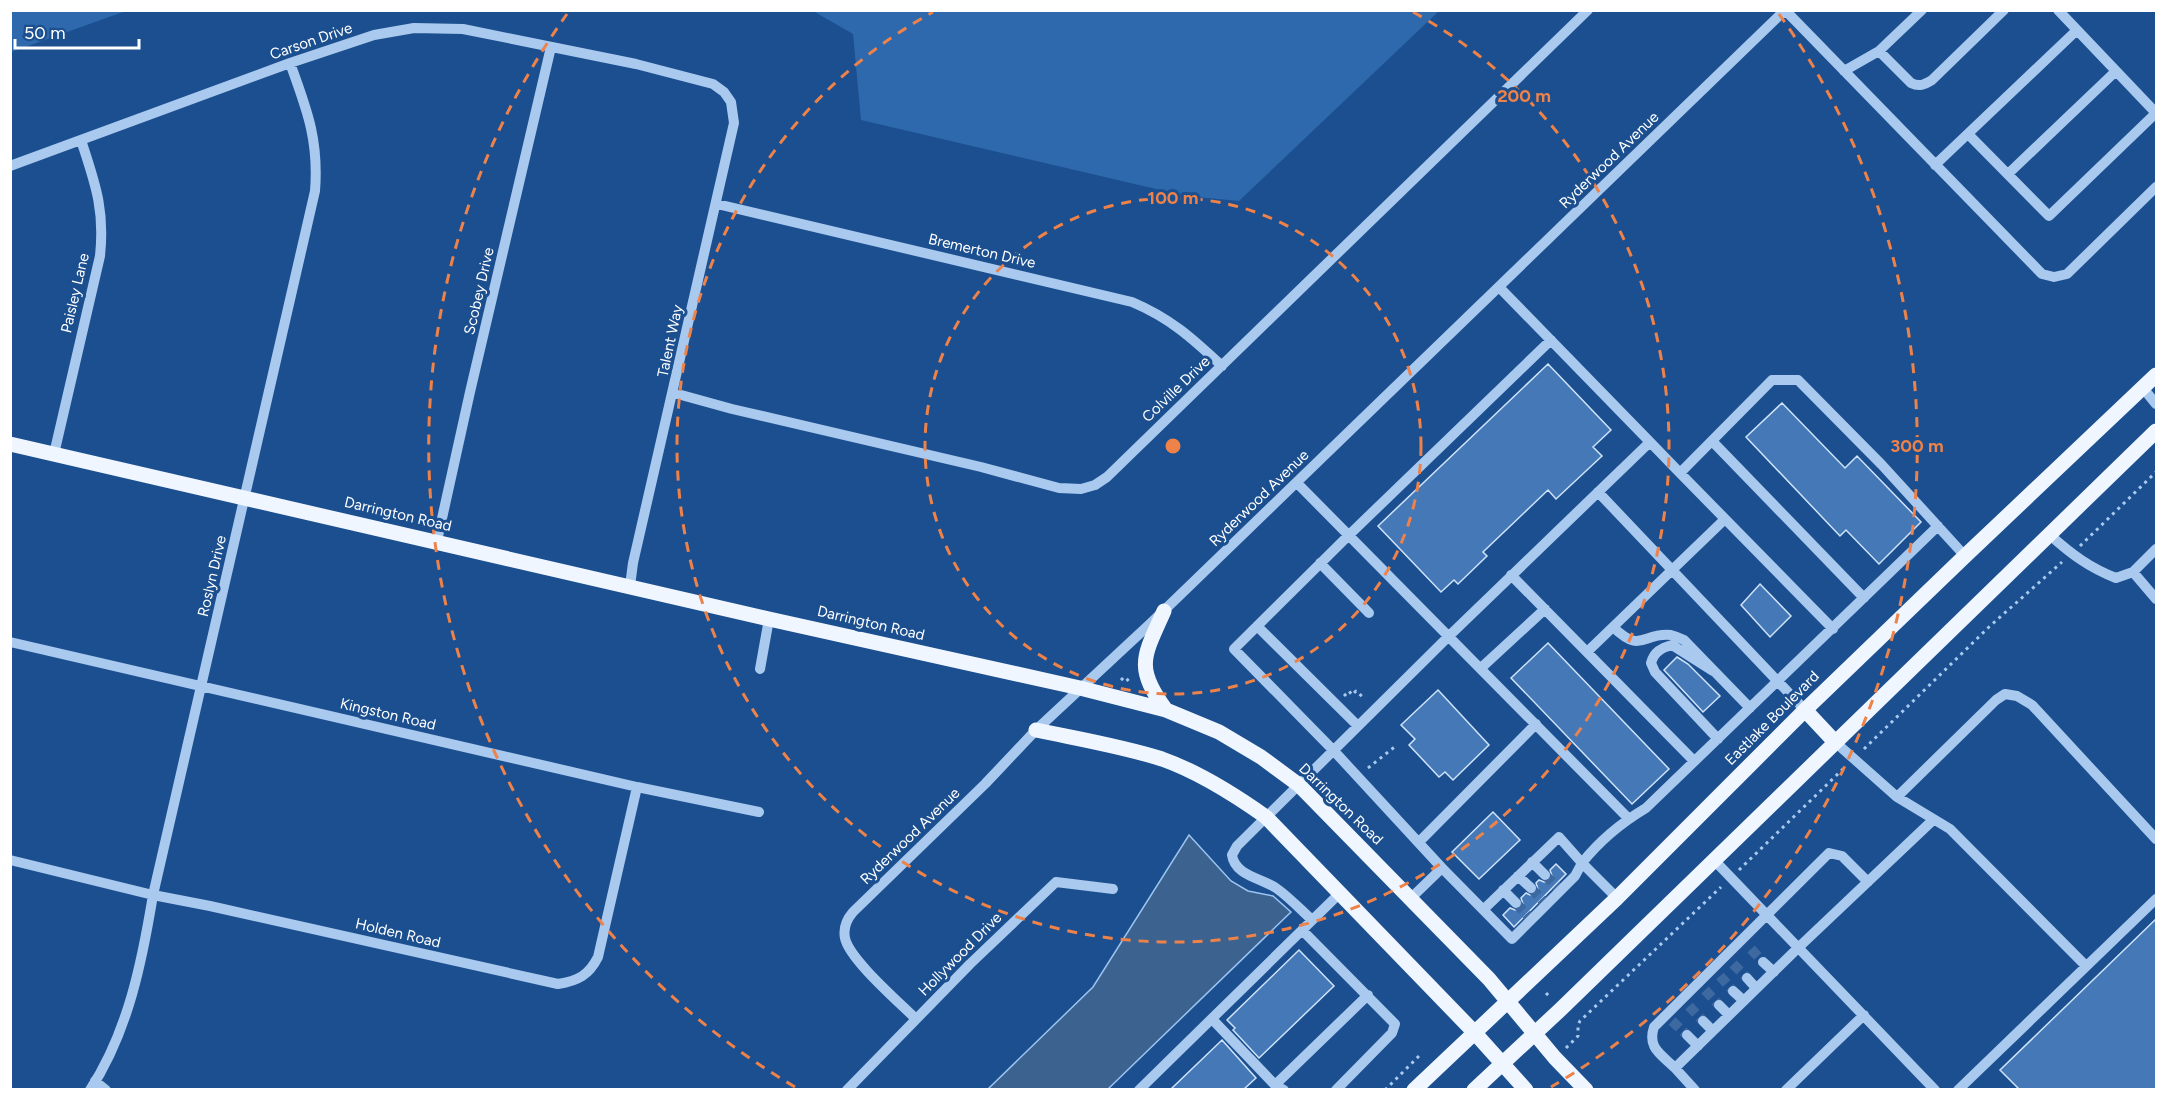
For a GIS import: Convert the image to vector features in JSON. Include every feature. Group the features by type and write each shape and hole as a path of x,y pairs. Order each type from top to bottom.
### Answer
{"main road":[{"name":"Eastlake Boulevard","path":"1414,1089 1617,898 1805,710 2157,375"},
{"path":"1474,1089 1535,1034 2157,431"},
{"name":"Darrington Road","path":"10,444 769,619 1080,688 1166,710 1219,732 1261,757 1299,785 1411,898 1508,1001 1586,1089"},
{"path":"1164,611 1148,646 1145,662 1147,679 1166,710"},
{"path":"1805,710 1835,742"},
{"path":"1036,730 1130,750 1165,760 1233,794 1266,817 1526,1089"}],"street":[{"name":"Colville Drive","path":"674,393 1071,490 1095,485 1107,477 1588,10"},
{"path":"1785,10 2042,274 2054,277 2067,274 2157,187"},
{"name":"Ryderwood Avenue","path":"916,1019 850,949 844,935 846,922 853,912 985,784 1036,730 1164,611 1785,10"},
{"path":"1844,71 1879,51 1922,10"},
{"path":"1879,51 1911,83 1917,86 1925,84 1932,80 2004,10"},
{"path":"1968,134 2049,216 2156,113 2058,10"},
{"name":"Carson Drive","path":"10,166 290,63 374,35 414,28 463,29 636,64 712,84 724,92 731,102"},
{"path":"1935,165 2077,30"},
{"name":"Scobey Drive","path":"437,541 551,47"},
{"name":"Roslyn Drive","path":"93,1085 124,1021 139,968 153,895 315,191 317,169 312,126 290,63"},
{"path":"2008,174 2116,71"},
{"name":"Talent Way","path":"630,586 633,562 674,393 734,123 731,102"},
{"name":"Paisley Lane","path":"54,454 97,267 102,235 99,193 81,140"},
{"name":"Bremerton Drive","path":"717,204 1132,302 1155,311 1175,324 1222,366"},
{"path":"1499,287 1833,629"},
{"path":"1551,340 1320,563 1234,650 1334,751 1442,868 1512,939 1530,918 1575,876 1595,845 1629,818 1646,808 1938,526"},
{"path":"1680,473 1772,380 1798,380 1965,556"},
{"path":"2143,388 2157,404"},
{"path":"1712,441 1864,598"},
{"path":"1312,920 1275,887 1242,871 1232,860 1236,846 1511,575 1650,442"},
{"path":"1297,483 1629,818"},
{"path":"1598,492 1805,710"},
{"path":"1587,652 1725,519"},
{"path":"2050,535 2071,555 2096,570 2116,578 2133,572 2157,549"},
{"path":"1320,563 1369,613"},
{"path":"2133,572 2157,599"},
{"path":"1511,575 1694,761"},
{"path":"1481,668 1545,609"},
{"path":"760,669 769,619"},
{"path":"1257,626 1358,726"},
{"path":"1613,627 1623,636 1635,642 1657,636 1672,635 1684,640 1750,708"},
{"name":"Kingston Road","path":"10,642 637,787 759,812"},
{"path":"1713,671 1672,645 1662,647 1653,656 1651,663 1655,672 1718,739"},
{"path":"1897,796 1996,700 2006,694 2017,696 2032,705 2157,838"},
{"path":"1419,842 1536,724"},
{"path":"1835,742 1897,796 1950,829 2086,966"},
{"name":"Holden Road","path":"10,860 153,895 558,984 575,981 592,969 598,957 637,787"},
{"path":"1675,1068 1933,820"},
{"path":"1484,909 1559,837 1617,898"},
{"path":"1695,1089 1653,1046 1650,1037 1654,1027 1669,1018 1686,1002 1716,972 1725,955 1829,854 1842,856 1868,882"},
{"path":"1714,860 1935,1089"},
{"path":"1532,862 1545,875"},
{"path":"1411,898 1442,868"},
{"path":"1518,876 1531,888"},
{"name":"Hollywood Drive","path":"847,1089 1056,882 1113,889"},
{"path":"1503,890 1516,903"},
{"path":"1139,1089 1340,893"},
{"path":"1958,1089 2157,899"},
{"path":"1302,930 1395,1024 1395,1028 1336,1089"},
{"path":"1742,939 1751,949"},
{"path":"1725,955 1733,964"},
{"path":"1763,962 1774,972"},
{"path":"1747,978 1756,988"},
{"path":"1733,991 1744,1001"},
{"path":"1212,1020 1279,1087 1368,995"},
{"path":"1719,1005 1729,1015"},
{"path":"1786,1089 1864,1015"},
{"path":"1703,1021 1713,1031"},
{"path":"1687,1035 1698,1046"},
{"path":"93,1085 106,1089"}],"path":[{"path":"1121,678 1125,682 1130,677 1139,676"},
{"path":"1385,1089 1419,1056"}],"shaded area":[{"path":"11,10 126,10 126,11 11,52"},
{"path":"813,11 1439,11 1239,201 1186,196 861,120 853,34"},
{"path":"1189,835 1231,881 1248,891 1273,896 1291,912 1108,1089 988,1089 1093,987"}],"building":[{"path":"1548,364 1611,430 1593,447 1602,456 1556,499 1548,490 1483,552 1487,556 1458,584 1454,580 1441,592 1378,526"},
{"path":"1782,403 1845,468 1857,456 1921,522 1879,564 1846,530 1840,536 1746,437"},
{"path":"1760,584 1791,616 1770,637 1741,605"},
{"path":"1548,643 1669,769 1632,804 1511,678"},
{"path":"1677,657 1688,664 1720,696 1703,712 1664,670"},
{"path":"1438,690 1489,745 1453,780 1445,772 1439,777 1409,745 1415,739 1401,725"},
{"path":"1493,812 1520,840 1479,879 1452,852"},
{"path":"1556,864 1566,874 1514,927 1503,915 1510,908 1521,909 1523,904 1521,898 1526,893 1530,895 1536,893 1538,889 1536,883 1539,880 1550,881 1552,876 1550,870"},
{"path":"2157,918 2157,1089 2019,1089 2000,1070"},
{"path":"1299,950 1334,986 1259,1058 1233,1030 1235,1028 1227,1020"},
{"path":"1222,1040 1256,1078 1244,1089 1171,1089"}],"tunnel":[{"path":"1545,875 1558,888"},
{"path":"1531,888 1543,901"},
{"path":"1516,903 1528,916"},
{"path":"1751,949 1763,962"},
{"path":"1733,964 1747,978"},
{"path":"1720,976 1733,991"},
{"path":"1705,990 1719,1005"},
{"path":"1689,1006 1703,1021"},
{"path":"1672,1021 1687,1035"}]}
